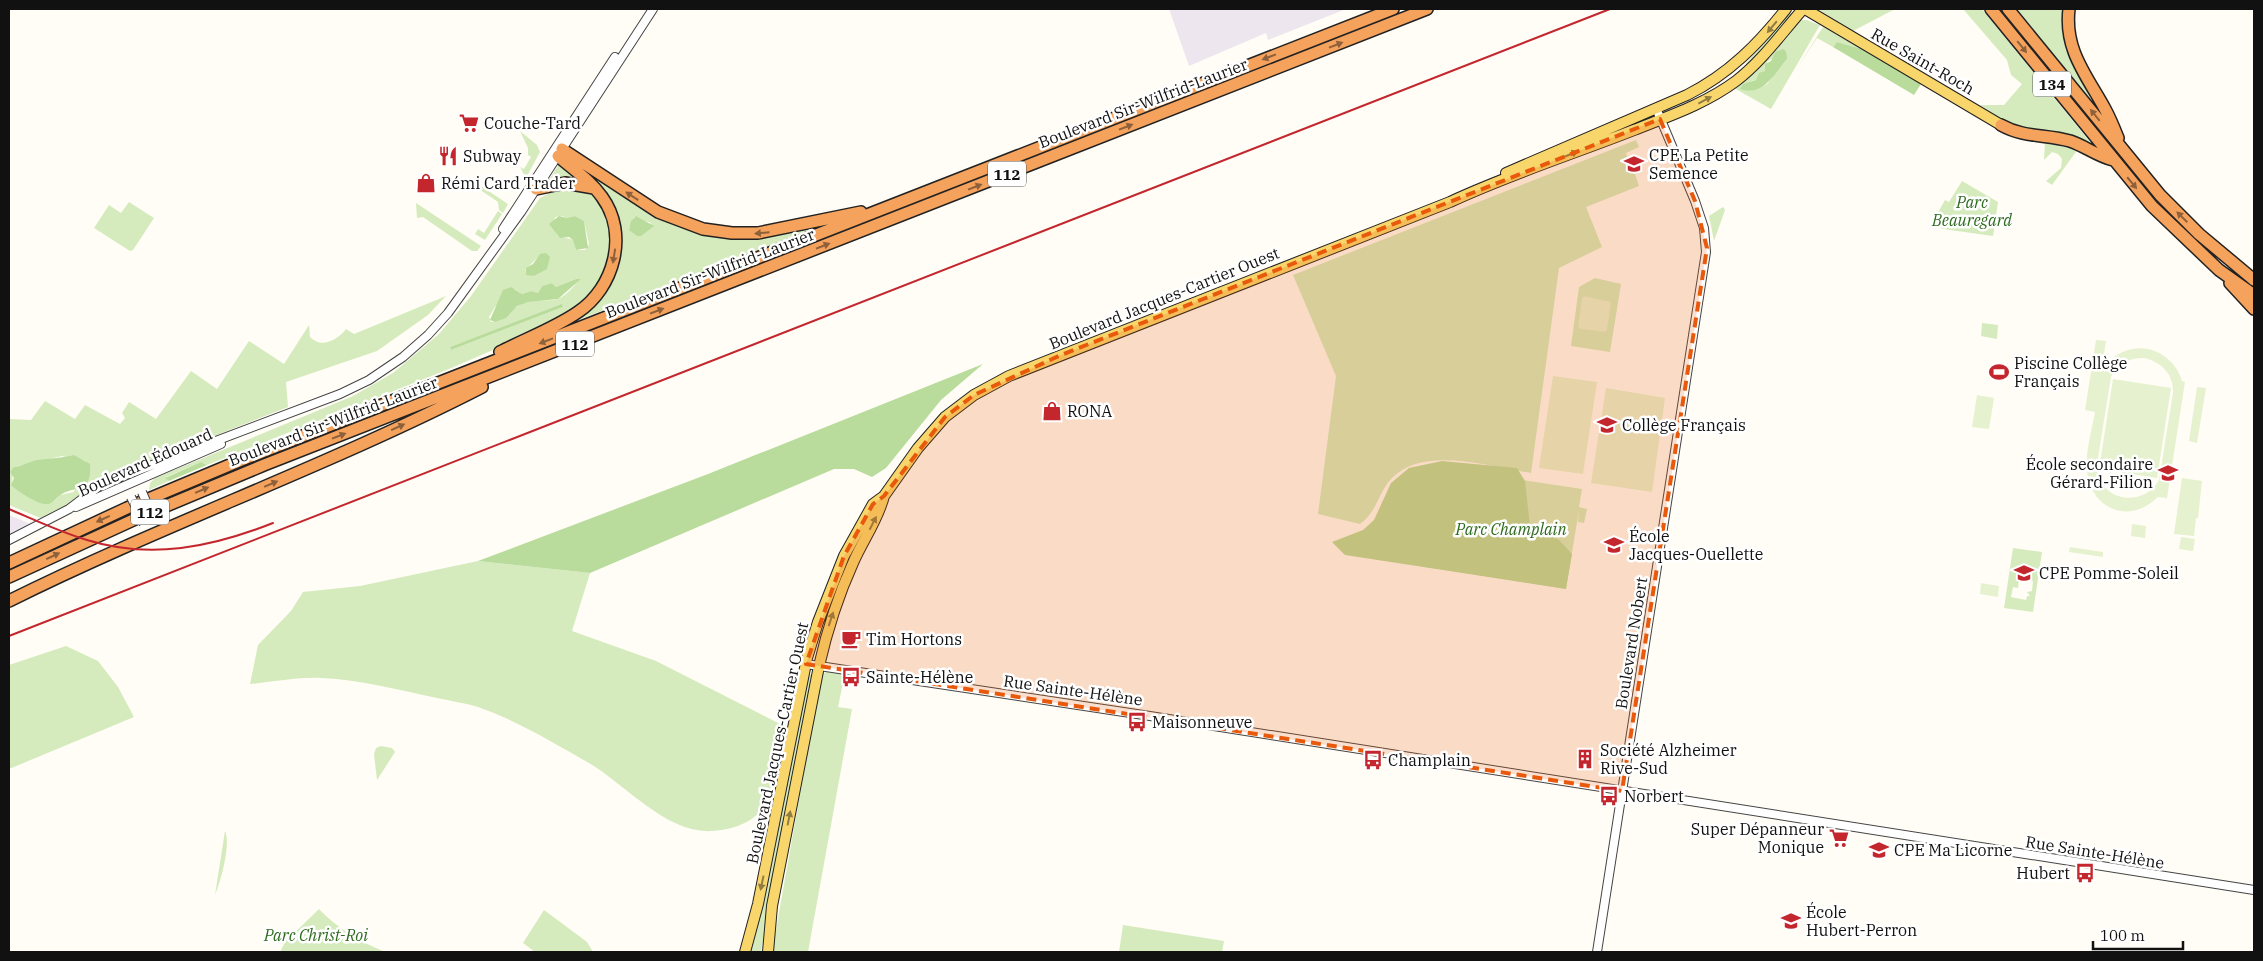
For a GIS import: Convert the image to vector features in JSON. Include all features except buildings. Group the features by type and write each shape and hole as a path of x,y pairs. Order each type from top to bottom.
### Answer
{"highway":[{"name":"Boulevard Sir-Wilfrid-Laurier","path":"9,563 162,493 1393,9"},
{"name":"Boulevard Sir-Wilfrid-Laurier","path":"9,576 209,487 1427,9"},
{"name":"134","path":"1991,9 2113,160 2163,217 2218,270 2254,295"},
{"name":"134","path":"2008,9 2170,206 2217,251 2254,280"},
{"path":"2069,9 2069,37 2075,58 2106,110 2125,153"},
{"path":"2001,124 2024,135 2071,142 2097,156 2113,160"},
{"path":"443,382 573,316 599,293 612,268 616,240 609,208 590,182 557,150"},
{"path":"557,150 658,212 687,225 715,232 739,234 771,232 826,218 885,208"},
{"path":"536,189 570,183 594,188"},
{"path":"2217,251 2254,271"},
{"path":"2218,270 2254,309"},
{"path":"9,601 154,534 442,408 539,358"}],"main road":[{"name":"Boulevard Jacques-Cartier Ouest","path":"1493,182 1543,155 1698,89 1734,66 1751,50 1786,9"},
{"name":"Boulevard Jacques-Cartier Ouest","path":"745,952 758,904 806,664 818,622 844,556 873,504 884,496 918,448 945,416 974,395 1009,376 1434,208 1493,182 1526,172 1709,98 1740,77 1762,57 1804,9"},
{"name":"Rue Saint-Roch","path":"1804,9 2001,124"},
{"name":"Boulevard Jacques-Cartier Ouest","path":"768,952 772,906 819,666 836,604 853,563 881,508 884,496"}],"street":[{"name":"Boulevard Édouard","path":"69,509 127,486 261,425 347,390 375,376 403,357 428,335 448,313 536,189 557,150 647,9"},
{"name":"Boulevard Édouard","path":"492,249 515,208 653,9"},
{"name":"Boulevard Nobert","path":"1597,952 1706,252 1705,233 1698,210 1656,108"},
{"name":"Boulevard Édouard","path":"69,509 102,484 261,425"},
{"path":"133,473 154,520 154,534"},
{"path":"122,476 144,524 154,534"},
{"path":"9,540 69,509"},
{"name":"Rue Sainte-Hélène","path":"806,664 1150,716 2254,890"}],"highlighted area":[{"path":"1660,119 1695,201 1707,248 1622,791 806,664 844,556 873,504 884,496 945,417 974,395 1061,355"}],"shaded area":[{"path":"1169,9 1346,9 1268,40 1266,33 1189,66"},
{"path":"9,515 33,525 9,536"}],"green space":[{"path":"1818,9 1895,9 1853,31"},
{"path":"1963,9 1982,9 2098,152 2030,133 2004,121 1980,105 2004,105 2022,84 2011,75 2007,60"},
{"path":"2017,9 2066,9 2065,22 2101,112"},
{"path":"1788,12 1792,15 1748,65 1746,64"},
{"path":"1801,20 1820,25 1771,109 1734,88 1768,59","holes":["1773,58 1787,59 1767,84 1757,89 1751,81 1756,80 1765,71 1767,62"]},
{"path":"1823,27 1862,49 1837,42 1833,47 1817,38 1796,70"},
{"path":"1837,42 1862,49 1921,84 1914,95 1833,47"},
{"path":"1783,49 1786,51 1787,59 1768,82 1755,90 1740,89 1743,84 1756,80 1759,73 1765,71 1765,64 1771,61 1775,52"},
{"path":"520,131 537,145 540,152 526,178 520,167 524,169 531,157 528,155 528,148"},
{"path":"1636,140 1639,147 1626,153 1630,165 1637,163 1640,171 1635,174 1639,186 1586,207 1602,247 1559,268 1531,473 1478,463 1439,460 1422,462 1406,468 1387,483 1371,513 1360,524 1318,514 1336,376 1293,275"},
{"path":"2045,142 2078,149 2052,185 2046,181 2061,168 2062,159 2058,154 2052,152 2044,160"},
{"path":"560,164 586,183 547,183"},
{"path":"591,173 700,231 808,226 809,230 578,320 576,317 592,304 618,233 589,176","holes":["634,217 651,223 641,236 637,236 629,229"]},
{"name":"Parc Beauregard","path":"1962,181 1998,202 1993,236 1943,229 1932,223 1945,200 1949,202"},
{"path":"478,184 508,204 503,213 499,210 498,202 476,187"},
{"path":"561,187 590,192 608,215 612,248 602,280 578,308 509,343 449,369 207,465 201,462 166,477 169,481 149,490 150,483 155,478 353,396 393,373 439,334 471,296 540,198","holes":["562,216 567,218 575,216 584,221 589,244 585,250 576,250 574,240 558,236 554,228 555,217","538,257 548,266 534,276 525,270","580,279 561,298 526,302 514,308 500,320 491,322 489,317 495,307 515,289 522,294 531,291 538,293 542,286 552,283 556,287","562,305 563,307 451,350 450,347"]},
{"path":"129,202 154,218 133,250 130,251 94,228 109,205 121,213"},
{"path":"416,203 481,246 477,251 472,251 423,217 417,218"},
{"path":"1723,207 1725,210 1714,241 1709,216"},
{"path":"498,211 502,214 485,240 475,234 478,229 484,233"},
{"path":"559,216 567,218 575,216 584,221 588,248 576,250 573,240 569,237 560,238 549,224"},
{"path":"636,216 654,226 641,236 637,236 629,230 631,221"},
{"path":"546,253 550,257 547,269 534,276 526,275 526,268 533,264 540,254"},
{"path":"1595,278 1621,284 1610,352 1571,346 1579,287"},
{"path":"576,279 581,279 558,299 528,302 517,306 506,318 495,322 490,320 503,290 511,287 522,294 531,291 538,293 542,286 552,283 556,287"},
{"path":"446,296 428,315 377,351 286,382 288,407 102,480 79,498 43,519 9,505 9,419 31,420 45,401 75,419 85,405 120,424 125,418 122,413 129,402 156,419 191,371 217,389 249,341 284,364 309,325 310,337 314,341 324,343 339,337 346,329 354,334","holes":["62,456 86,461 74,492 60,495 53,502 29,497 20,491 12,481 14,467"]},
{"path":"1584,296 1611,302 1607,330 1605,332 1580,329 1578,327 1582,298"},
{"path":"562,304 563,307 451,350 450,347"},
{"path":"1982,323 1998,325 1997,339 1981,336"},
{"path":"2096,340 2106,341 2101,372 2117,355 2137,348 2156,352 2165,356 2172,363 2182,381 2185,382 2167,498 2158,497 2147,506 2136,510 2124,511 2104,504 2090,484 2087,471 2088,449 2095,412 2085,410","holes":["2144,358 2166,370 2173,386 2159,480 2142,495 2132,498 2121,497 2112,493 2104,486 2099,476 2097,464 2111,377 2117,368 2129,360"]},
{"path":"983,364 941,400 886,468 872,477 854,469 834,469 590,573 478,561 708,474"},
{"path":"1553,376 1597,382 1583,474 1539,468"},
{"path":"2113,379 2171,388 2157,478 2099,469"},
{"path":"2197,387 2206,388 2197,443 2189,441"},
{"path":"1606,388 1665,398 1652,492 1591,483"},
{"path":"1977,395 1994,398 1989,429 1972,427"},
{"path":"74,455 90,464 88,481 81,488 65,492 51,503 38,502 11,485 14,478 10,472 14,467 35,461"},
{"name":"Parc Champlain","path":"1442,461 1517,468 1525,481 1530,526 1559,540 1572,554 1566,589 1345,555 1332,542 1363,530 1374,520 1391,483 1409,468"},
{"path":"201,462 207,465 169,481 165,478"},
{"name":"Parc Champlain","path":"1428,466 1582,489 1579,507 1587,509 1584,523 1578,522 1579,510 1566,589 1415,565"},
{"path":"2182,478 2202,481 2194,536 2174,534"},
{"path":"2132,524 2146,526 2145,538 2131,536"},
{"path":"2181,537 2195,539 2193,551 2179,549"},
{"path":"2070,547 2103,552 2103,557 2069,552"},
{"name":"CPE Pomme-Soleil","path":"2013,548 2042,552 2033,612 2004,608","holes":["2019,579 2033,581 2032,591 2027,592 2030,596 2027,596 2026,600 2011,597 2013,587 2018,588"]},
{"path":"478,561 590,573 572,631 656,661 784,726 775,781 770,796 762,809 750,820 734,827 712,831 695,830 663,817 589,763 521,725 478,707 380,686 336,679 304,678 250,684 258,645 291,611 303,592 360,586"},
{"path":"1981,583 1999,586 1998,597 1980,594"},
{"path":"66,646 98,661 118,687 134,717 9,769 9,665"},
{"path":"827,671 845,673 838,707 852,709 808,952 772,952 821,676"},
{"path":"811,674 813,675 761,952 748,952 808,677"},
{"path":"381,746 392,748 395,752 377,780 374,754 376,748"},
{"path":"225,831 227,837 226,853 215,895"},
{"name":"Parc Christ-Roi","path":"319,909 349,934 385,952 280,952 285,942"},
{"path":"544,910 587,942 593,952 535,952 523,943"},
{"path":"1123,925 1224,941 1222,952 1119,952"}],"railway":[{"path":"9,636 1610,9"},
{"path":"9,509 77,537 111,546 134,549 158,550 204,544 227,539 273,523"}],"place":[{"name":"Couche-Tard","path":"469,123"},
{"name":"Subway","path":"448,156"},
{"name":"CPE La Petite Semence","path":"1634,164"},
{"name":"Rémi Card Trader","path":"426,183"},
{"name":"Piscine Collège Français","path":"1999,372"},
{"name":"RONA","path":"1052,411"},
{"name":"Collège Français","path":"1607,425"},
{"name":"École secondaire Gérard-Filion","path":"2168,473"},
{"name":"École Jacques-Ouellette","path":"1614,545"},
{"name":"CPE Pomme-Soleil","path":"2024,573"},
{"name":"Tim Hortons","path":"851,639"},
{"name":"Sainte-Hélène","path":"851,677"},
{"name":"Maisonneuve","path":"1137,722"},
{"name":"Société Alzheimer Rive-Sud","path":"1585,759"},
{"name":"Champlain","path":"1373,760"},
{"name":"Norbert","path":"1609,796"},
{"name":"Super Dépanneur Monique","path":"1839,838"},
{"name":"CPE Ma Licorne","path":"1879,850"},
{"name":"Hubert","path":"2085,873"},
{"name":"École Hubert-Perron","path":"1791,921"}]}
